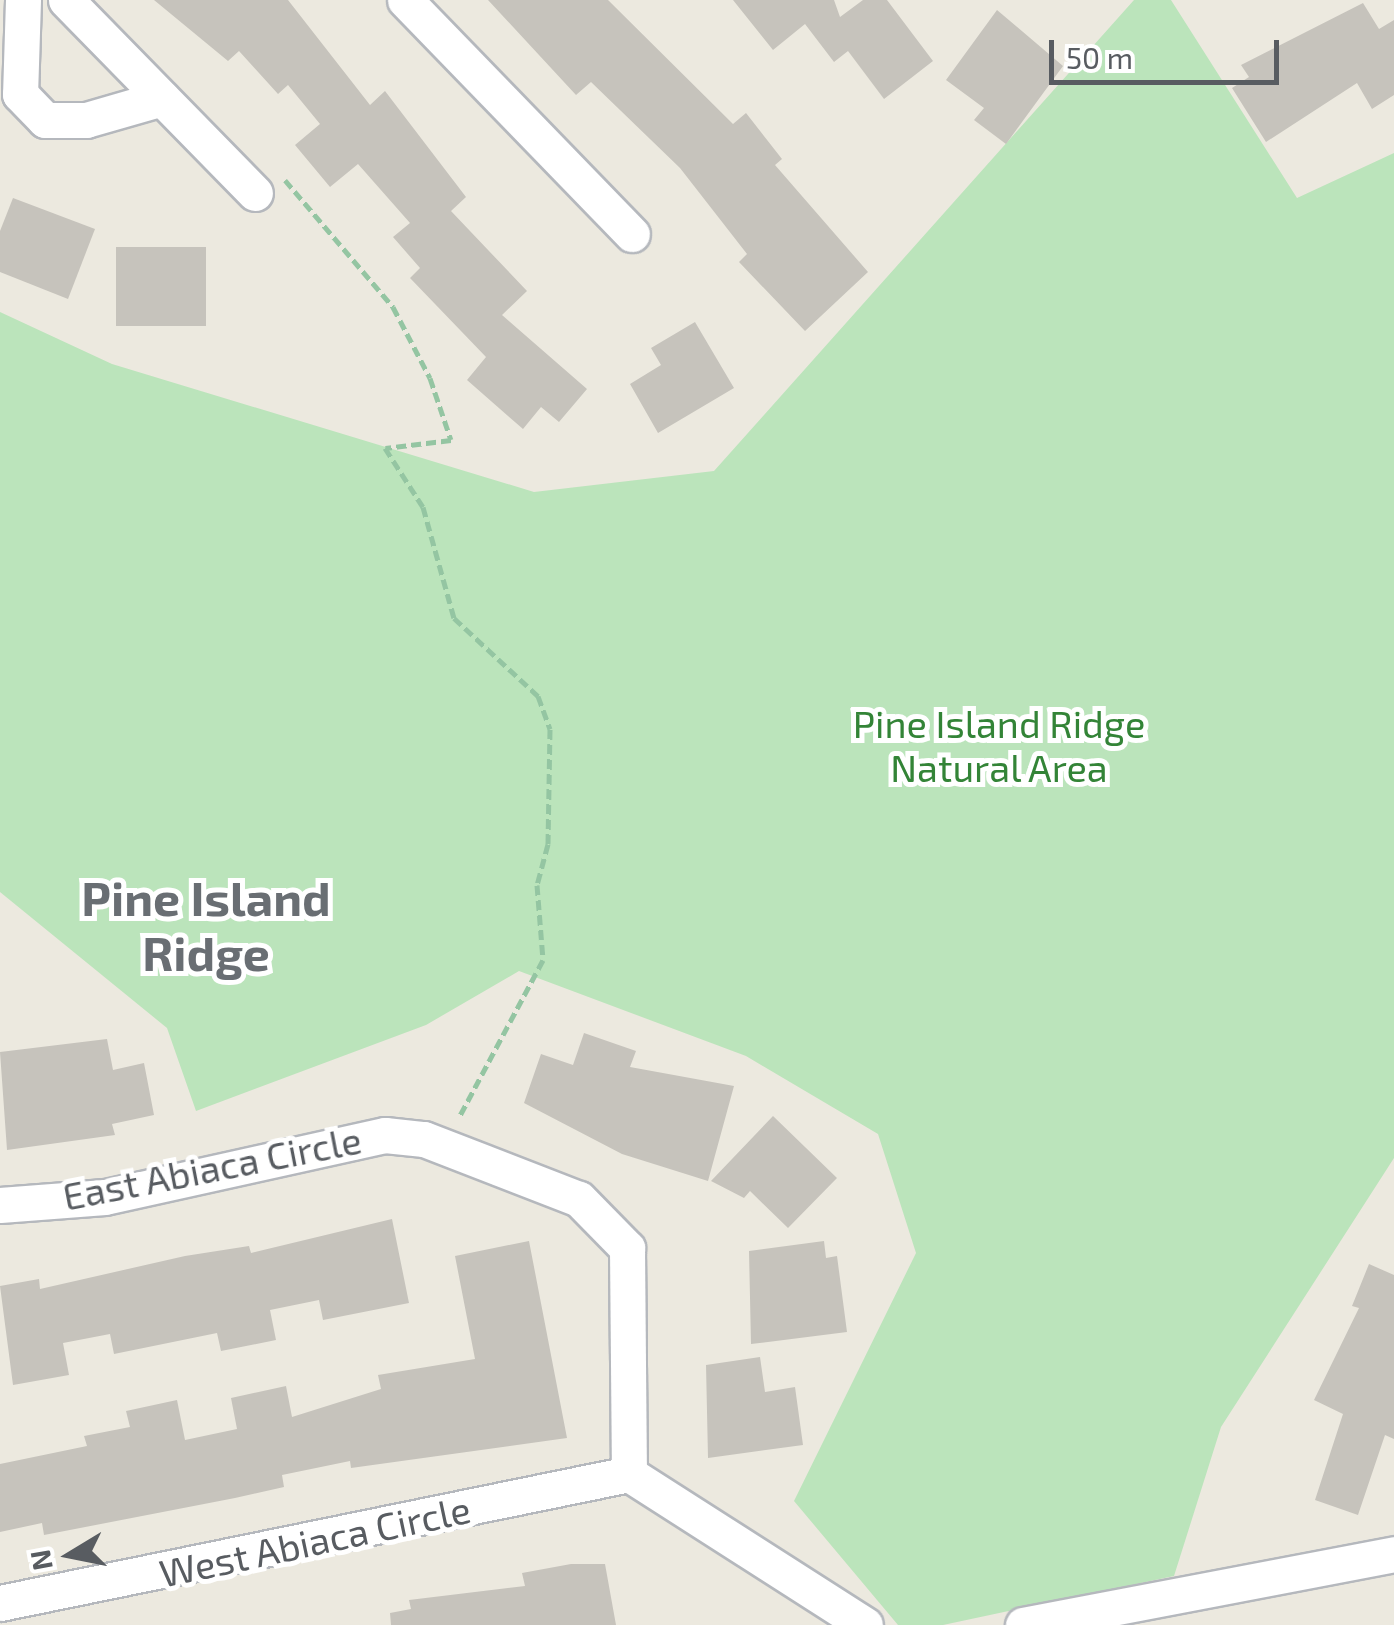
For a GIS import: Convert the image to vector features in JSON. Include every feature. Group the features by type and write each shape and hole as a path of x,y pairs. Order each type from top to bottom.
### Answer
{"street":[{"path":"23,0 20,94 45,120 86,120 162,98"},
{"path":"66,0 162,98 267,183"},
{"path":"404,0 632,234"},
{"name":"East Abiaca Circle","path":"0,1205 105,1196 385,1135 433,1142 579,1199 628,1248 629,1474"},
{"path":"629,1474 865,1625"},
{"name":"West Abiaca Circle","path":"0,1604 629,1474"},
{"path":"1023,1625 1394,1554"}],"path":[{"path":"267,183 393,307 430,378 451,440 385,448 423,507 454,618 538,696 550,729 548,844 537,886 543,960 433,1142"}],"green space":[{"name":"Pine Island Ridge Natural Area","path":"1134,0 1171,0 1297,198 1394,153 1394,1158 1221,1427 1174,1576 943,1625 898,1625 794,1501 916,1253 878,1134 746,1056 519,971 426,1025 196,1111 167,1028 0,892 0,312 112,364 534,492 714,471"}],"building":[{"path":"154,0 288,0 370,105 385,91 466,197 451,211 527,291 502,315 587,389 559,422 541,407 523,429 467,380 486,357 410,278 420,268 393,237 410,223 358,164 330,187 295,145 320,124 288,85 278,94 239,51 228,61"},
{"path":"488,0 608,0 733,124 746,113 782,159 775,165 868,272 805,331 739,262 747,254 680,168 591,82 576,95"},
{"path":"733,0 834,0 840,17 863,0 887,0 933,61 884,99 848,51 834,62 805,24 773,50"},
{"path":"1363,3 1379,29 1394,20 1394,95 1372,109 1357,83 1266,142 1232,88 1249,77 1241,65"},
{"path":"997,10 1063,66 1006,144 974,120 984,108 946,80"},
{"path":"13,198 95,229 68,299 0,272 0,231"},
{"path":"116,247 206,247 206,326 116,326"},
{"path":"695,322 734,388 658,433 630,384 661,365 651,348"},
{"path":"584,1033 636,1051 630,1067 734,1086 708,1181 622,1154 524,1103 541,1054 573,1065"},
{"path":"107,1039 113,1070 144,1063 154,1115 112,1124 115,1135 7,1150 0,1052"},
{"path":"773,1116 837,1178 788,1228 750,1191 744,1198 711,1181"},
{"path":"392,1219 409,1303 323,1320 319,1300 270,1310 276,1340 221,1351 217,1333 114,1354 110,1334 63,1343 69,1375 13,1385 0,1286 39,1279 40,1289 185,1256 249,1246 251,1253"},
{"path":"529,1241 567,1438 351,1468 350,1461 282,1475 284,1487 235,1498 44,1535 42,1523 0,1532 0,1464 87,1446 84,1436 130,1427 126,1411 177,1400 185,1440 237,1429 231,1398 286,1386 292,1417 381,1389 378,1375 475,1359 455,1256"},
{"path":"824,1241 826,1258 837,1256 847,1332 751,1344 749,1251"},
{"path":"1369,1264 1394,1275 1394,1439 1385,1435 1358,1515 1315,1500 1343,1414 1314,1400 1359,1308 1352,1306"},
{"path":"760,1357 765,1392 795,1387 803,1445 708,1458 706,1365"},
{"path":"571,1564 605,1564 616,1625 391,1625 390,1613 411,1609 409,1600 525,1586 522,1573"}],"district":[{"name":"Pine Island Ridge","path":"206,924"}]}
